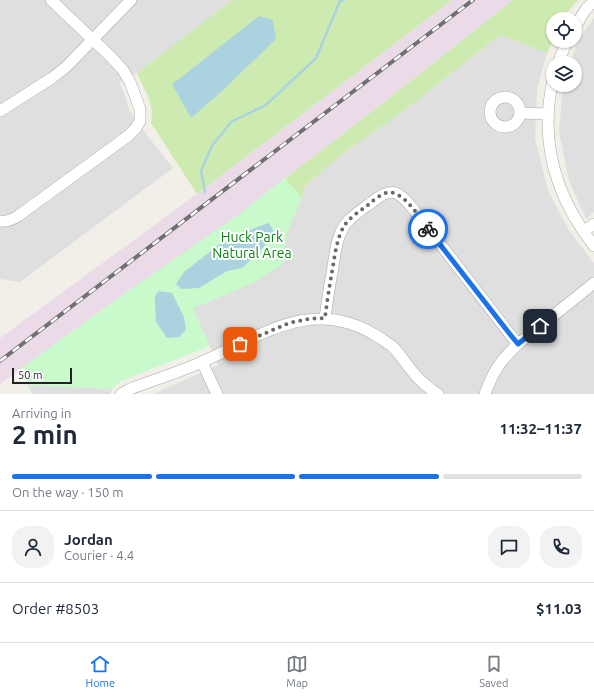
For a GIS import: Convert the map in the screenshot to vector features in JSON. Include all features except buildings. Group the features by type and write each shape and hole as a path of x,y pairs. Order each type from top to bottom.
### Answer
{"street":[{"path":"0,221 4,222 12,220 18,216 128,136 136,128 140,121 140,109 130,82 123,70 50,0"},
{"path":"0,111 52,78 66,67 131,0"},
{"path":"582,16 594,1"},
{"path":"551,92 548,114 549,136 551,158 556,178 572,214 594,246"},
{"path":"520,113 548,114"},
{"path":"325,318 335,255 339,237 343,228 348,220 379,196 393,192 406,201 414,210 518,344"},
{"path":"584,231 594,224"},
{"path":"485,394 495,370 506,355 594,283"},
{"path":"121,394 130,389 202,362 265,332 289,323 308,319 325,318 342,320 363,328 378,336 392,346 418,378 438,394"},
{"path":"202,362 217,394"}],"shaded area":[{"path":"0,0 232,0 137,73 119,82 125,95 129,110 173,168 20,282 0,279"},
{"path":"452,0 513,0 234,218 127,292 0,384 0,338 197,194"},
{"path":"594,18 594,212 586,219 569,181 559,132 562,92 582,92 582,56 573,56 576,48 582,48 582,35"},
{"path":"500,35 547,53 537,90 535,139 548,191 570,232 594,263 594,394 153,394 218,365 193,308 225,295 283,264 287,232 302,198 305,186 342,154 405,110"},
{"path":"28,385 112,389 110,394 32,394"}],"green space":[{"path":"232,0 452,0 197,194 151,123 152,112 149,99 137,73"},
{"path":"513,0 578,0 568,12 546,12 546,48 550,48 547,53 500,35 405,110 342,154 305,186 302,198 287,232 283,264 253,283 193,308 210,346 127,292 234,218"},
{"name":"Huck Park Natural Area","path":"285,178 302,198 287,232 283,264 253,283 193,308 210,346 121,381 112,389 28,385 20,369 127,292 234,218"}],"water":[{"path":"259,16 273,20 276,39 222,91 191,118 172,84"},
{"path":"269,223 273,230 272,238 242,268 227,271 199,288 182,289 176,284 184,272 221,243"},
{"path":"159,291 172,293 184,317 186,330 179,337 167,338 156,322 155,296"}],"waterway":[{"path":"205,192 201,171 212,146 231,122 266,105 316,58 340,1 344,0"}],"railway":[{"path":"0,361 473,0"}],"way so far":[{"path":"240,344 289,323 308,319 325,318 339,237 348,220 379,196 393,192 399,195 414,210 428,229"}],"route":[{"path":"428,229 518,344 540,326"}]}
